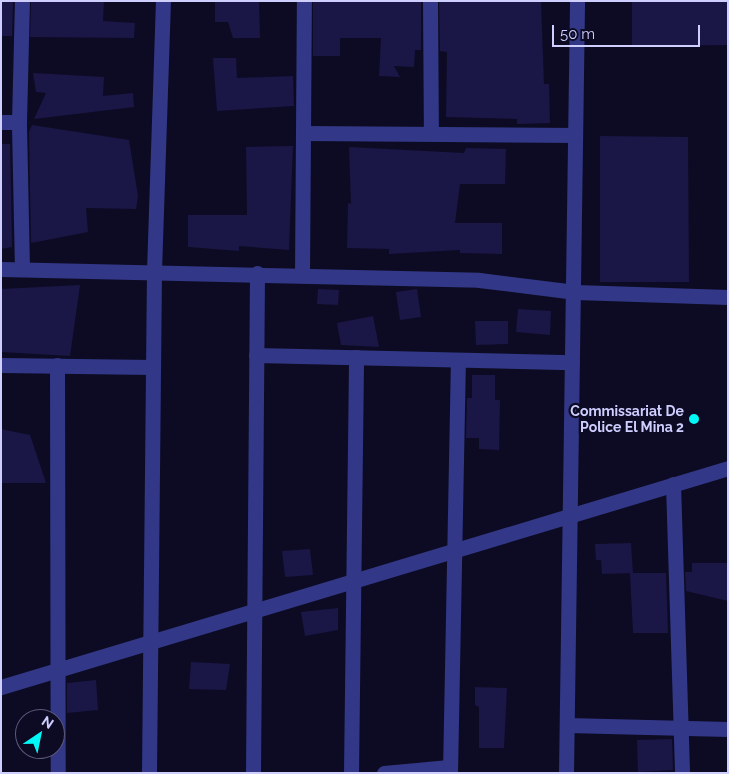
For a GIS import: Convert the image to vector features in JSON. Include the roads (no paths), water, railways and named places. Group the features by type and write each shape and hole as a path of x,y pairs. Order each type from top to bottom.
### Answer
{"street":[{"path":"22,1 19,122 22,269"},
{"path":"149,773 154,271 163,1"},
{"path":"302,274 304,1"},
{"path":"430,1 431,132"},
{"path":"566,773 572,362 575,292 577,1"},
{"path":"1,122 19,122"},
{"path":"304,133 431,132 575,135"},
{"path":"1,269 302,274 479,280 575,292 728,297"},
{"path":"253,773 257,273"},
{"path":"256,355 572,362"},
{"path":"351,773 356,357"},
{"path":"384,773 450,770 456,550 458,360"},
{"path":"1,365 153,367"},
{"path":"57,365 58,773"},
{"path":"1,687 255,611 354,579 728,468"},
{"path":"674,484 682,773"},
{"path":"567,725 728,728"}],"place":[{"name":"Commissariat De Police El Mina 2","path":"694,419"}]}
